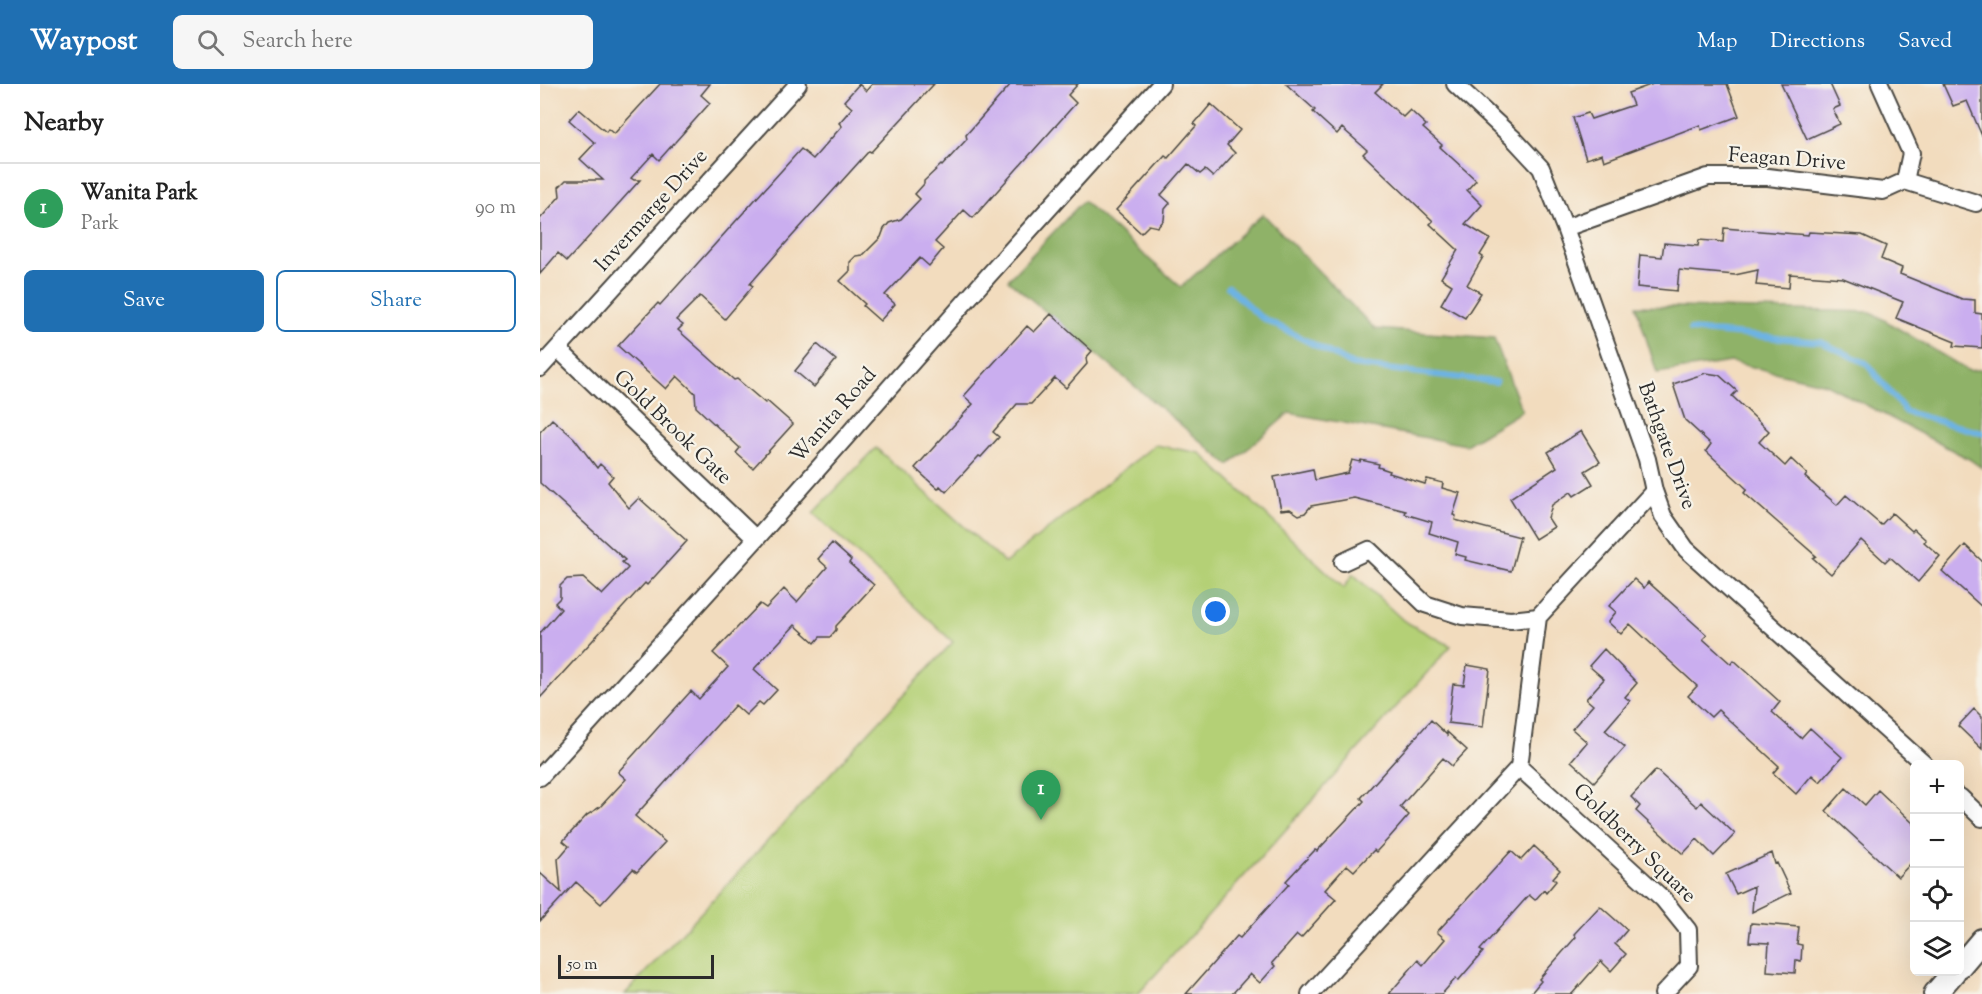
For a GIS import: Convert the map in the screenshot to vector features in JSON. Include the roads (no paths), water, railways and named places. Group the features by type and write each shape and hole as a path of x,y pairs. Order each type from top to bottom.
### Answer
{"main road":[{"path":"1964,960 1982,940"},
{"path":"1935,994 1951,976"}],"street":[{"name":"Invermarge Drive","path":"540,368 798,84"},
{"name":"Wanita Road","path":"540,777 756,539 1161,84"},
{"name":"Bathgate Drive","path":"1455,84 1514,139 1541,168 1565,228 1647,459 1663,516 1686,549 1918,760"},
{"path":"1880,84 1911,153 1905,181 1976,203"},
{"name":"Feagan Drive","path":"1565,228 1708,177 1768,177 1883,191 1905,181"},
{"name":"Gold Brook Gate","path":"558,349 756,539"},
{"path":"1310,994 1519,766 1538,617 1654,490"},
{"path":"1343,562 1369,550 1425,604 1462,616 1511,620 1538,617"},
{"name":"Goldberry Square","path":"1519,766 1664,899 1688,930 1689,966 1663,994"},
{"path":"1964,802 1982,818"}],"waterway":[{"path":"1228,287 1259,316 1353,365 1496,382"},
{"path":"1690,330 1821,342 1866,363 1906,412 1982,433"}],"place":[{"name":"Wanita Park","path":"1041,820"}]}
